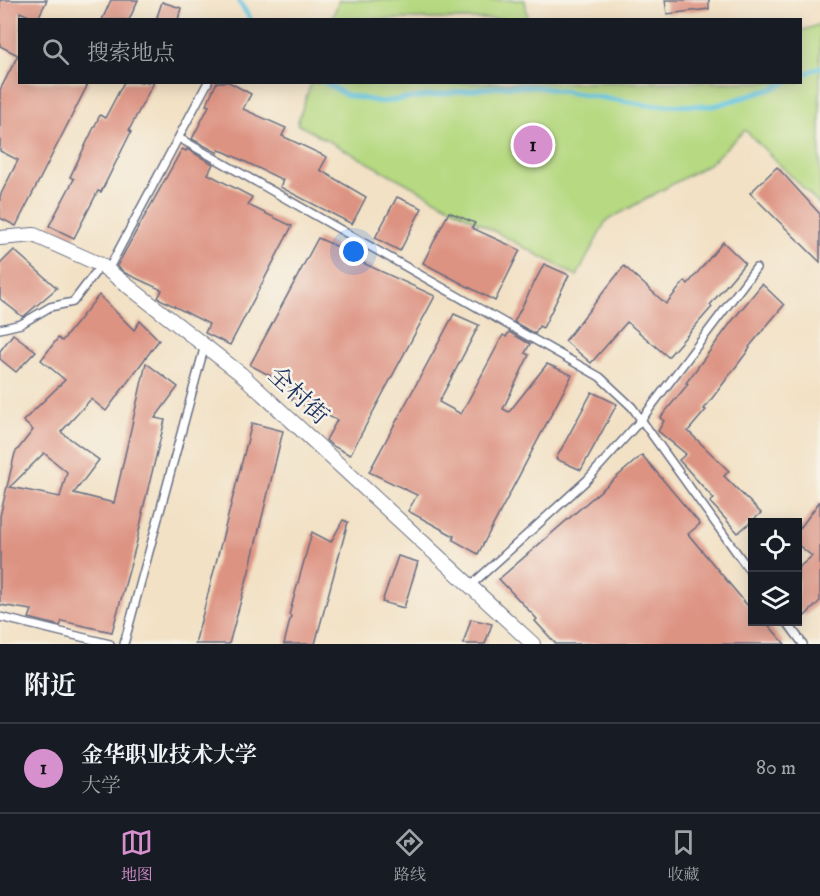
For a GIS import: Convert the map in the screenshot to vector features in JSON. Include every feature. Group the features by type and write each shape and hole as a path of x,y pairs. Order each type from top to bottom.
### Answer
{"street":[{"name":"全村街","path":"0,238 33,235 104,268 241,374 533,644"}],"lane":[{"path":"0,329 21,324 50,307 73,302 104,268 179,138 207,84"},
{"path":"179,138 600,377 632,407 752,572"},
{"path":"470,586 587,480 641,420 756,268"},
{"path":"124,644 205,345"},
{"path":"0,617 110,644"},
{"path":"790,626 803,644"}],"green space":[{"path":"339,0 525,0 528,18 332,18"},
{"path":"820,24 820,205 745,130 709,164 606,221 577,276 297,124 311,84 802,84 802,31"}],"building":[{"path":"0,0 47,0 38,18 20,12 18,55 0,46"},
{"path":"111,0 138,0 130,18 103,18"},
{"path":"665,0 709,0 709,9 667,14"},
{"path":"162,2 181,8 178,18 157,18"},
{"path":"18,55 18,84 88,84 16,226 0,218 0,196 18,160 0,151 0,90"},
{"path":"123,84 153,84 101,192 98,191 74,238 49,226 74,179 70,177 100,115 105,118"},
{"path":"216,84 233,84 251,94 243,109 286,128 282,136 327,157 320,170 366,197 352,224 280,187 283,180 225,152 219,150 218,153 192,139 209,106 206,105"},
{"path":"182,149 186,151 187,149 213,164 208,174 252,197 248,205 292,226 230,345 205,333 209,324 158,298 162,290 125,273 117,266"},
{"path":"777,167 820,214 820,262 750,193"},
{"path":"397,197 422,208 400,251 375,238"},
{"path":"449,212 475,223 472,228 520,250 495,301 423,263"},
{"path":"318,238 343,249 341,253 435,296 350,455 326,440 337,420 292,400 297,390 250,365"},
{"path":"723,242 745,263 710,305 712,307 668,357 627,322 591,363 565,341 624,266 666,304 685,281 688,284"},
{"path":"14,250 57,288 23,317 0,299 0,264"},
{"path":"544,264 569,275 543,328 539,326 535,334 514,322"},
{"path":"762,284 784,305 749,347 704,409 706,410 688,431 729,471 724,476 761,513 755,518 748,518 748,524 738,533 710,502 714,499 679,460 686,454 658,431 664,421 660,418 688,384 686,383"},
{"path":"99,295 134,330 140,321 159,340 106,411 91,399 61,432 99,460 74,493 114,503 146,363 178,387 155,418 165,420 136,545 112,632 62,621 60,626 29,618 32,610 0,605 0,516 15,453 33,430 23,421 65,380 41,360 58,338 62,341","holes":["44,453 67,472 60,497 10,487"]},
{"path":"454,314 479,325 439,402 461,414 503,335 506,337 509,332 530,344 525,353 529,355 503,409 509,412 547,364 572,375 478,554 453,540 454,536 408,511 417,495 369,472"},
{"path":"13,334 36,351 16,372 0,359 0,351"},
{"path":"592,392 617,404 581,470 556,459"},
{"path":"252,423 283,431 249,571 229,644 195,644"},
{"path":"642,455 700,524 688,534 748,606 748,626 769,626 785,644 556,644 535,621 537,619 499,579"},
{"path":"820,501 820,601 805,616 802,613 802,565 812,556 802,548 802,526"},
{"path":"343,520 348,522 315,644 284,644 291,616 289,615 312,532 331,542"},
{"path":"398,556 418,562 404,608 382,602"},
{"path":"471,619 492,624 485,644 463,644"}],"waterway":[{"path":"238,0 250,18"},
{"path":"802,75 820,67"},
{"path":"327,84 346,95 381,102 504,86 537,87 647,105 714,106 783,84"}],"place":[{"name":"金华职业技术大学","path":"533,145"}]}
